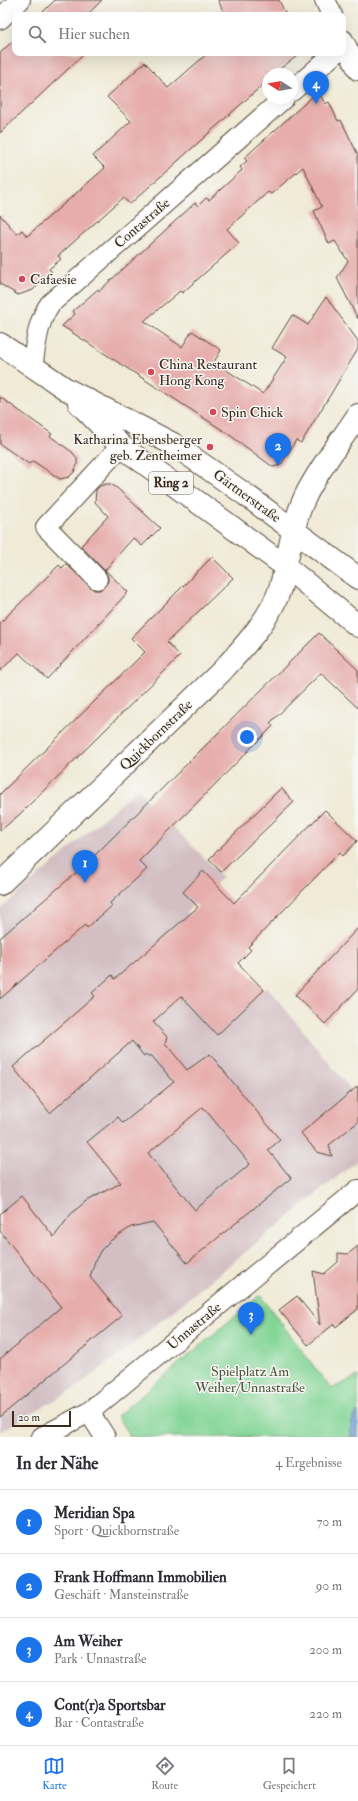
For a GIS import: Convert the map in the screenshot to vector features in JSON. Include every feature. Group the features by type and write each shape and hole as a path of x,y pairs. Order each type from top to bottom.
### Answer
{"main road":[{"name":"Gärtnerstraße","path":"0,344 66,389 173,444 294,530 358,578"},
{"name":"Gärtnerstraße","path":"66,389 121,446 286,566 358,626"},
{"name":"Quickbornstraße","path":"0,884 221,672 248,640 272,606 281,587 294,530 306,496 358,415"}],"street":[{"path":"0,19 20,0"},
{"path":"325,0 331,12"},
{"path":"346,52 358,70"},
{"path":"298,86 331,56"},
{"name":"Contastraße","path":"32,366 41,322 44,312 50,304 277,104"},
{"path":"97,579 46,527 121,446"},
{"name":"Unnastraße","path":"42,1437 90,1412 358,1190"},
{"path":"90,1412 105,1437"}],"shaded area":[{"path":"138,788 149,802 223,877 186,912 264,990 267,987 358,1098 358,1160 123,1352 75,1388 0,1432 0,910"}],"green space":[{"name":"Spielplatz Am Weiher/Unnastraße","path":"260,1295 331,1389 358,1376 358,1437 130,1437 117,1416"}],"water":[{"path":"358,1411 358,1437 351,1437 352,1423"}],"building":[{"path":"55,0 102,0 90,12 43,12"},
{"path":"218,0 279,0 285,12 224,12"},
{"path":"12,42 12,56 82,56 0,133 0,53"},
{"path":"205,56 297,56 281,68 262,68 262,85 130,204 123,198 58,256 61,259 49,269 52,272 33,290 18,295 0,284 0,215 17,234 22,230 27,236 105,168 93,156 131,121 107,97 145,62 168,88"},
{"path":"313,96 321,96 325,104 329,102 338,121 341,120 358,155 358,319 337,278 348,261 335,241 329,244 314,211 322,207 303,167 271,194 268,192 227,229 239,243 182,293 180,291 144,321 182,347 192,331 221,350 214,362 263,394 287,357 272,348 292,315 308,325 326,297 358,341 358,349 301,443 296,440 281,465 273,467 227,433 62,326 75,314 73,311 98,289 99,291 195,203 198,206 206,198 209,200 242,170 240,167 247,161 244,158"},
{"path":"0,397 52,434 50,436 72,452 77,458 77,465 74,472 69,477 60,479 33,461 29,464 0,444"},
{"path":"111,484 117,488 160,528 142,546 133,538 105,570 128,592 47,679 19,653 0,671 0,623 59,565 62,568 66,564 94,590 100,590 108,582 108,577 105,571 81,546 108,516 95,502 96,490 100,486"},
{"path":"212,557 233,578 167,642 180,656 20,814 0,831 0,794 145,652 131,638"},
{"path":"319,633 358,670 358,708 321,673 270,723 273,726 139,861 147,869 110,903 112,906 87,928 85,925 0,999 0,938 86,864"},
{"path":"281,788 294,802 221,872 209,859"},
{"path":"325,810 357,841 343,856 340,852 248,947 251,950 238,963 264,990 217,1035 181,996 153,1022 167,1037 165,1043 187,1070 210,1054 280,1140 268,1150 291,1178 187,1263 153,1222 131,1227 110,1241 101,1250 95,1261 90,1277 122,1316 0,1417 0,1359 61,1307 0,1231 0,1214 22,1196 54,1237 71,1214 86,1201 121,1183 87,1142 118,1117 123,1123 174,1082 151,1055 149,1057 146,1054 144,1056 132,1041 50,1113 13,1067 95,996 92,993 112,975 115,979 198,907 183,892 203,871 234,903","holes":["203,1107 250,1164 195,1210 148,1153"]},
{"path":"358,928 358,989 325,1024 295,995"},
{"path":"358,1086 358,1122 329,1145 332,1156 317,1152 301,1133"},
{"path":"358,1246 358,1309 336,1327 334,1324 308,1345 279,1310 297,1296 320,1325 313,1271 324,1274 338,1262 338,1253 348,1254"}],"place":[{"name":"Cont(r)a Sportsbar","path":"316,104"},
{"name":"Cafaesie","path":"22,279"},
{"name":"China Restaurant Hong Kong","path":"151,372"},
{"name":"Spin Chick","path":"213,412"},
{"name":"Katharina Ebensberger geb. Zentheimer","path":"210,447"},
{"name":"Frank Hoffmann Immobilien","path":"278,466"},
{"name":"Meridian Spa","path":"85,883"},
{"name":"Am Weiher","path":"251,1335"}]}
